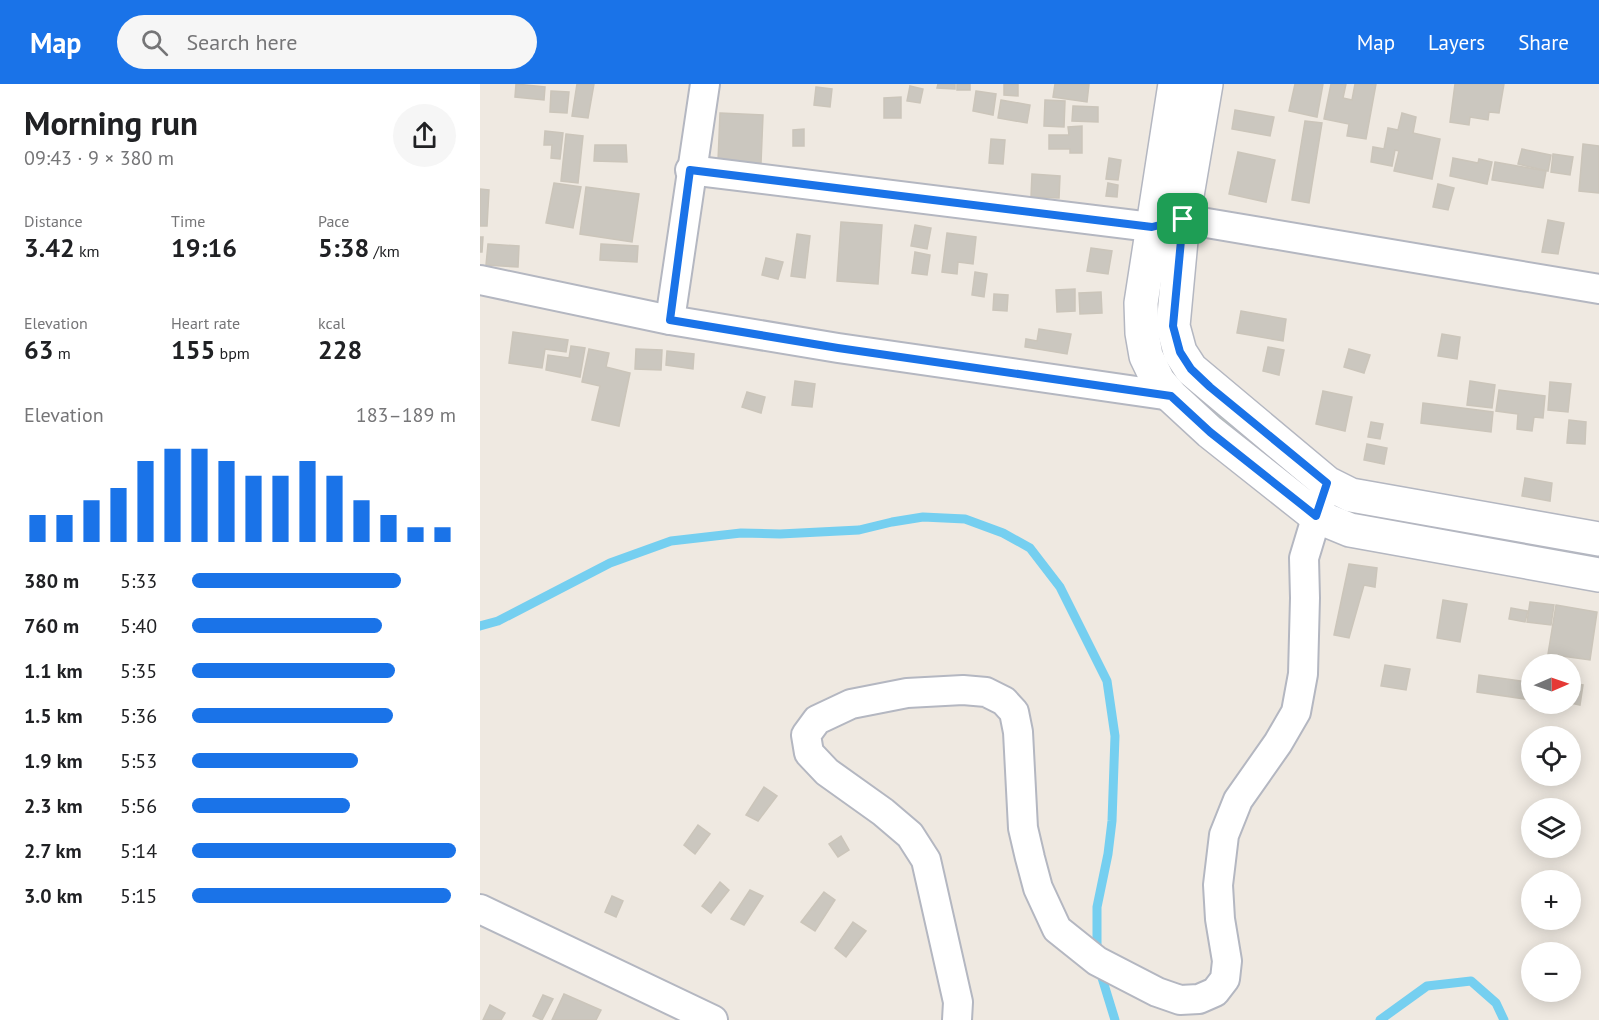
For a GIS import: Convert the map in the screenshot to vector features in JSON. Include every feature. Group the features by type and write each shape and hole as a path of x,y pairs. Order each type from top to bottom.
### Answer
{"street":[{"path":"670,320 690,170 705,84"},
{"path":"1175,84 1141,303 1142,333 1146,356 1158,381 1210,432 1316,516 1350,530 1599,575"},
{"path":"1206,84 1183,219 1173,326 1180,352 1191,369 1327,483 1351,495 1599,539"},
{"path":"690,170 1152,227 1183,219 1599,289"},
{"path":"480,280 670,320 838,348 1171,396"},
{"path":"957,1020 958,1002 926,860 910,835 883,812 827,772 809,753 806,735 817,720 851,704 908,693 963,690 986,692 1004,701 1014,712 1018,732 1023,828 1038,888 1057,929 1096,961 1157,992 1180,1000 1199,999 1215,992 1225,979 1227,961 1220,919 1218,885 1224,835 1238,800 1278,743 1296,712 1303,674 1304,558 1327,483"},
{"path":"482,914 713,1020"}],"green space":[{"path":"1160,261 1161,312 1294,471 1289,476 1189,396 1163,360 1154,314"},
{"path":"1370,512 1599,552 1599,561 1369,521"}],"building":[{"path":"516,84 545,87 544,100 515,97"},
{"path":"577,84 594,84 588,118 572,116"},
{"path":"938,84 955,84 955,89 937,88"},
{"path":"957,84 970,84 970,90 957,90"},
{"path":"1004,84 1018,84 1018,96 1004,95"},
{"path":"1055,84 1089,84 1087,102 1053,97"},
{"path":"1295,84 1323,84 1317,117 1289,111"},
{"path":"1331,84 1346,84 1343,98 1352,100 1355,84 1376,84 1366,139 1347,136 1349,124 1324,119"},
{"path":"1455,84 1504,84 1499,113 1489,112 1488,120 1470,117 1469,125 1450,122"},
{"path":"910,86 923,89 920,103 907,101"},
{"path":"816,87 832,89 830,107 814,105"},
{"path":"551,91 569,92 567,113 550,112"},
{"path":"976,91 996,94 993,115 973,111"},
{"path":"901,97 901,118 884,118 884,98"},
{"path":"1001,100 1030,105 1027,123 998,118"},
{"path":"1045,100 1065,101 1064,127 1044,126"},
{"path":"1073,106 1098,107 1098,122 1072,121"},
{"path":"1235,110 1274,117 1270,136 1232,129"},
{"path":"720,113 763,115 761,163 718,161"},
{"path":"1402,113 1416,117 1413,133 1440,139 1432,179 1394,171 1399,151 1395,150 1392,166 1371,162 1373,147 1384,149 1388,128 1398,130"},
{"path":"1305,121 1322,123 1309,203 1292,200"},
{"path":"1082,126 1082,153 1070,153 1070,149 1049,149 1049,135 1069,135 1068,127"},
{"path":"804,129 804,146 793,146 793,130"},
{"path":"545,131 563,133 560,159 551,158 552,145 544,145"},
{"path":"566,134 583,136 578,183 561,181"},
{"path":"991,139 1005,140 1003,164 989,163"},
{"path":"1583,144 1599,146 1599,193 1579,191"},
{"path":"595,145 626,145 627,162 594,161"},
{"path":"1522,149 1551,155 1548,171 1518,164"},
{"path":"1238,152 1275,160 1266,202 1229,194"},
{"path":"1553,154 1573,157 1570,175 1551,172"},
{"path":"1109,158 1121,160 1118,180 1106,179"},
{"path":"1453,158 1478,163 1479,159 1492,162 1487,184 1450,176"},
{"path":"1495,162 1546,171 1543,188 1492,180"},
{"path":"1032,174 1060,176 1059,198 1031,197"},
{"path":"554,183 581,187 573,228 546,223"},
{"path":"1108,183 1118,185 1117,197 1106,196"},
{"path":"1438,184 1454,188 1448,210 1433,207"},
{"path":"586,187 639,194 632,242 580,234"},
{"path":"480,189 489,190 487,226 480,226"},
{"path":"1548,220 1564,223 1558,254 1542,252"},
{"path":"841,222 882,225 878,284 837,281"},
{"path":"915,225 931,228 927,249 911,246"},
{"path":"947,233 976,237 973,264 958,262 957,274 942,272"},
{"path":"797,234 810,236 805,278 791,276"},
{"path":"480,237 483,237 482,252 480,252"},
{"path":"488,244 519,246 518,267 486,265"},
{"path":"601,244 638,246 637,262 600,260"},
{"path":"1091,248 1112,251 1108,274 1087,271"},
{"path":"915,252 930,255 927,275 912,273"},
{"path":"766,258 783,262 778,279 762,275"},
{"path":"975,272 987,274 984,297 972,295"},
{"path":"1075,289 1075,311 1057,312 1056,290"},
{"path":"1101,292 1102,313 1080,314 1079,293"},
{"path":"994,294 1008,295 1007,311 993,310"},
{"path":"1241,311 1286,319 1283,341 1237,333"},
{"path":"1039,329 1071,334 1067,354 1025,347 1026,339 1037,341"},
{"path":"513,332 568,340 566,352 545,349 542,368 509,363"},
{"path":"1442,334 1460,337 1457,359 1438,356"},
{"path":"571,346 585,348 580,377 546,370 548,355 569,358"},
{"path":"1268,347 1284,350 1279,375 1263,371"},
{"path":"589,349 609,353 606,367 630,373 619,426 592,420 600,386 582,382"},
{"path":"636,349 662,350 661,370 635,369"},
{"path":"1349,349 1370,355 1364,373 1344,367"},
{"path":"667,351 694,354 693,369 666,365"},
{"path":"795,381 815,384 812,407 792,405"},
{"path":"1470,381 1495,385 1492,408 1467,405"},
{"path":"1550,382 1571,384 1568,412 1548,410"},
{"path":"1499,390 1545,396 1543,418 1534,417 1532,431 1517,429 1518,414 1496,411"},
{"path":"1323,391 1352,397 1345,431 1316,424"},
{"path":"747,392 765,397 761,413 742,407"},
{"path":"1423,403 1493,412 1491,432 1421,423"},
{"path":"1569,420 1586,422 1585,444 1567,443"},
{"path":"1371,422 1383,424 1380,439 1368,437"},
{"path":"1367,444 1387,448 1384,464 1364,460"},
{"path":"1525,478 1552,483 1550,501 1522,496"},
{"path":"1349,564 1377,568 1375,587 1364,585 1349,638 1334,635"},
{"path":"1443,600 1467,604 1460,642 1437,638"},
{"path":"1530,602 1554,605 1551,625 1527,622"},
{"path":"1556,605 1597,612 1590,660 1581,659 1581,654 1548,654"},
{"path":"1511,608 1528,611 1525,622 1509,619"},
{"path":"1385,665 1410,669 1406,690 1381,686"},
{"path":"1479,675 1521,681 1521,698 1477,692"},
{"path":"764,787 777,796 758,821 746,815"},
{"path":"698,825 710,834 695,854 684,845"},
{"path":"841,836 849,850 838,857 829,844"},
{"path":"720,882 729,890 711,913 702,906"},
{"path":"750,890 763,896 744,925 731,919"},
{"path":"824,892 835,900 815,931 801,922"},
{"path":"612,896 623,901 616,917 605,912"},
{"path":"853,922 866,931 846,957 835,948"},
{"path":"564,994 601,1010 596,1020 552,1020"},
{"path":"543,995 553,999 542,1020 533,1016"},
{"path":"490,1005 505,1013 501,1020 483,1020"}],"waterway":[{"path":"480,626 498,621 610,563 671,541 741,533 780,534 859,530 923,517 965,519 1003,533 1030,548 1060,587 1107,681 1115,736 1112,821 1097,907 1097,954"},
{"path":"1099,968 1115,1020"},
{"path":"1380,1020 1427,986 1471,981 1496,1003 1504,1020"}],"route":[{"path":"690,170 1152,227 1183,219 1173,326 1180,352 1191,369 1210,387 1327,483 1316,516 1210,432 1171,396 1054,377 838,348 670,320 690,170"}]}
